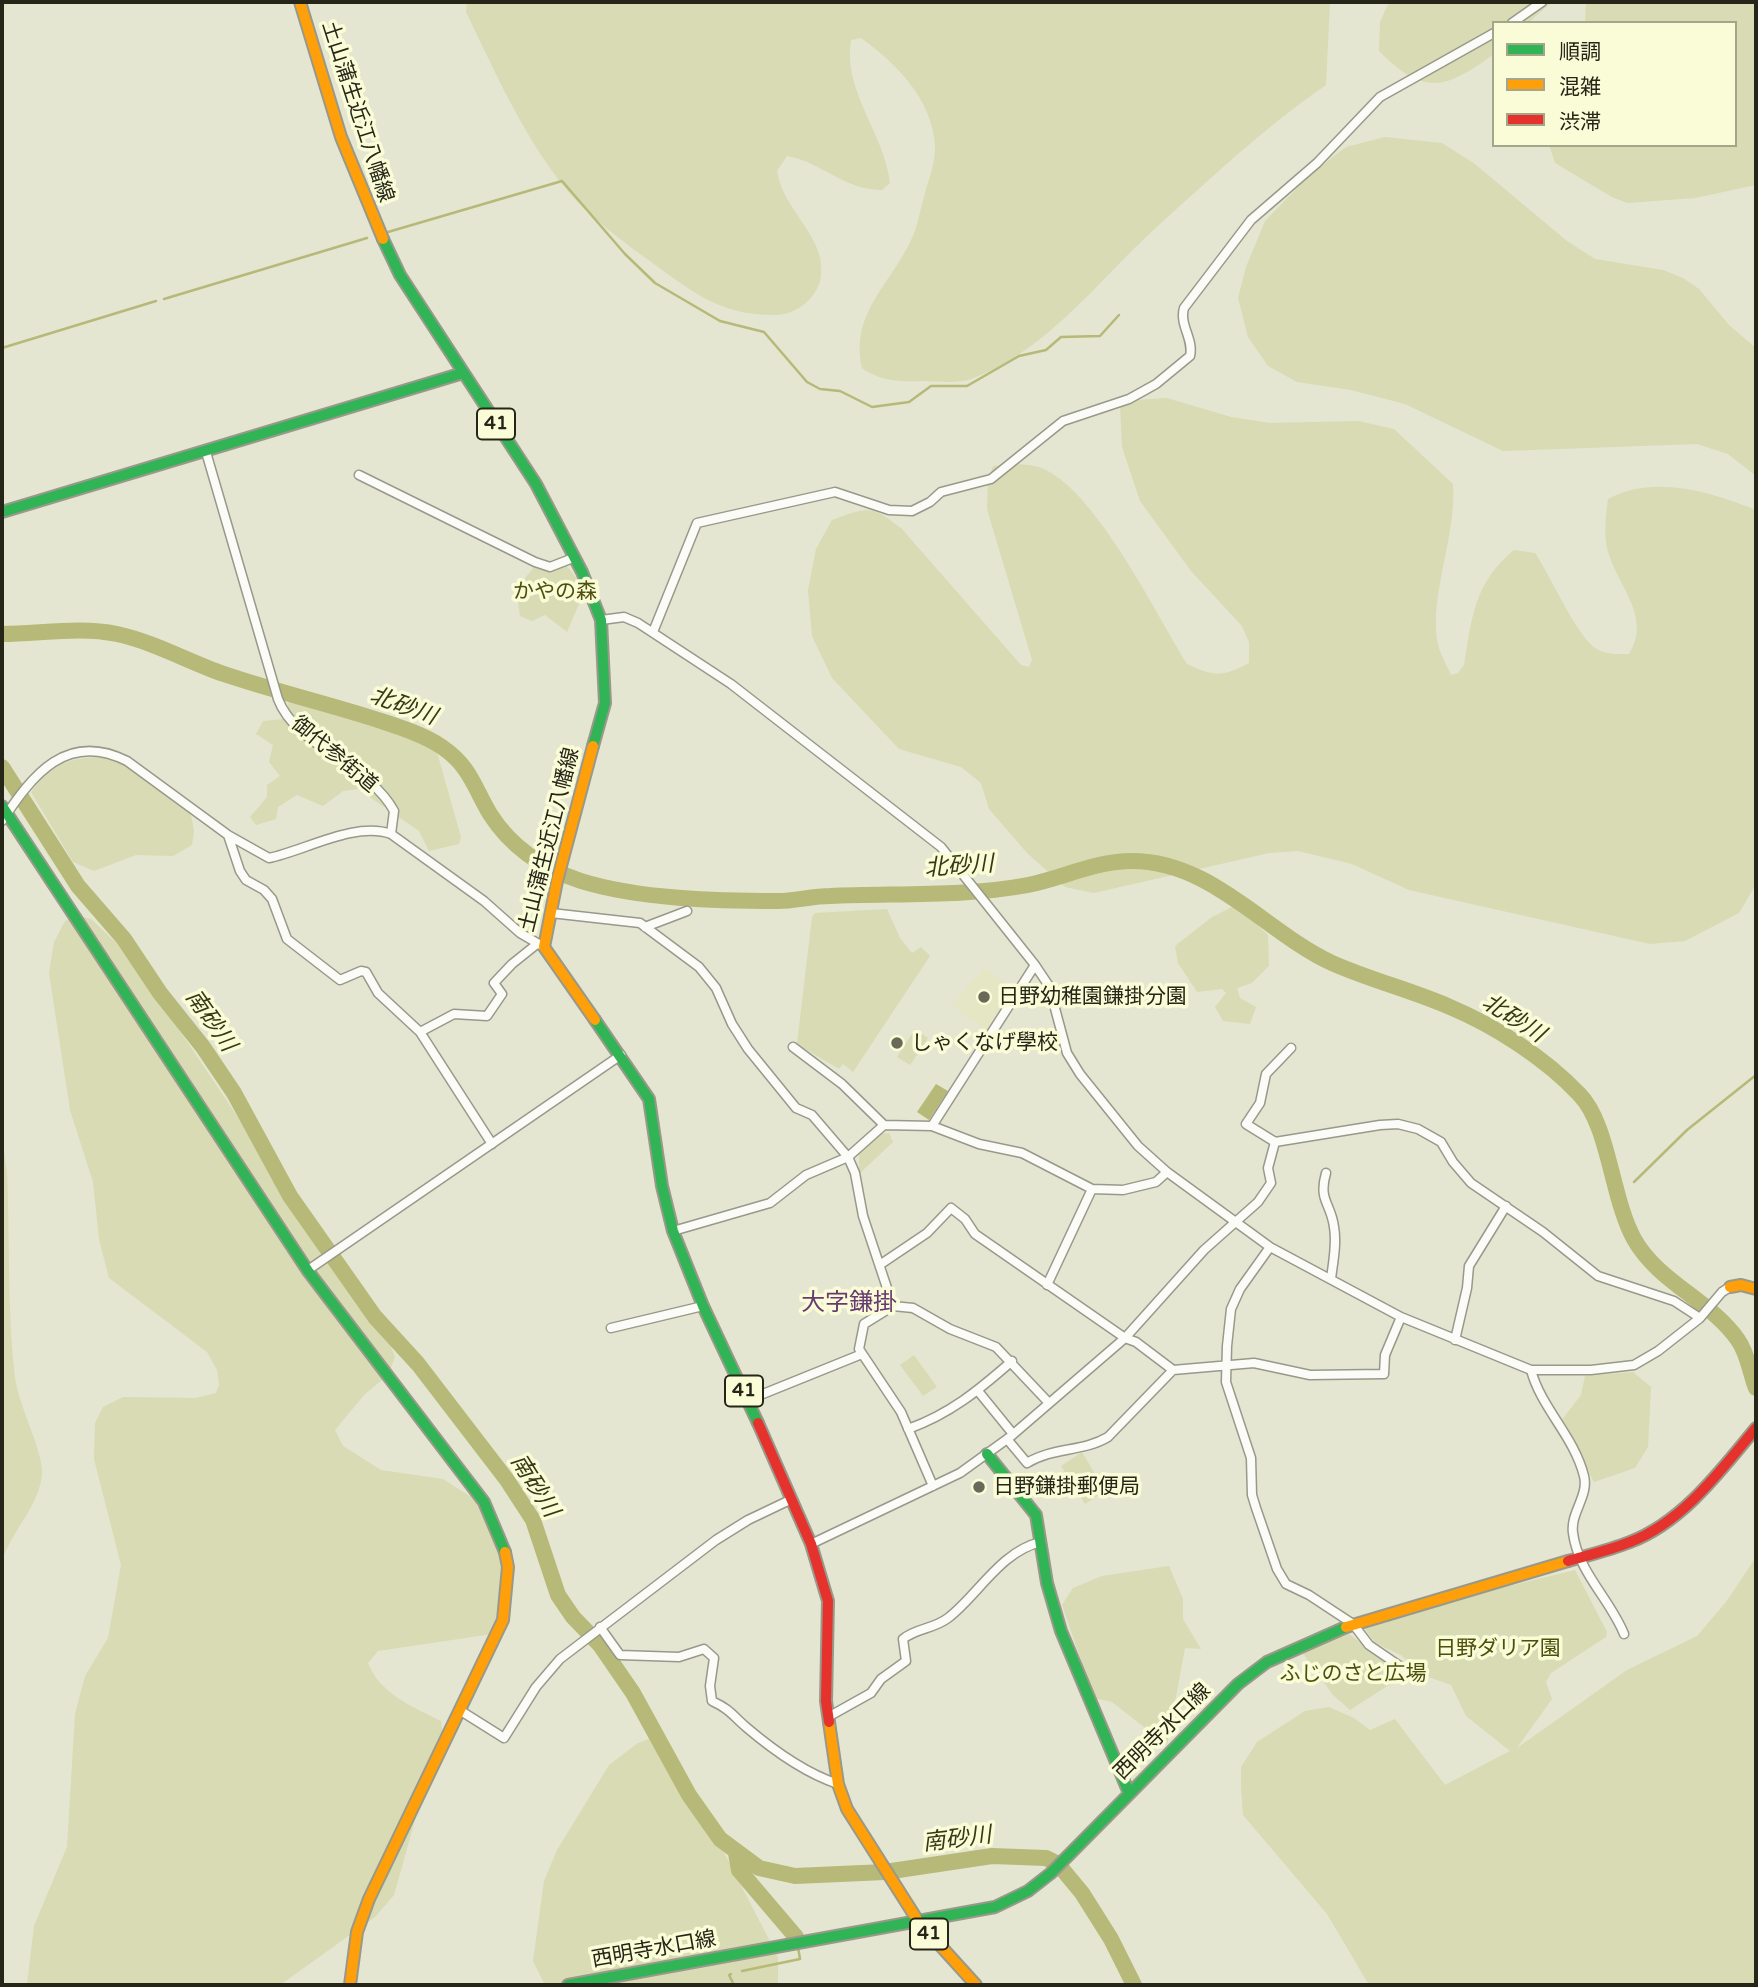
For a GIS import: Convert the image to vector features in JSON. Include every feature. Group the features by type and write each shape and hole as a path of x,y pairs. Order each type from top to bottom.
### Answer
{"main road":[{"name":"土山蒲生近江八幡線","path":"300,2 341,136 374,224 400,275 536,484 601,620 605,703 540,946 621,1055 649,1099 662,1186 673,1231 703,1306 748,1400 810,1544 829,1611 828,1717 838,1784 847,1809 918,1921 976,1985"},
{"path":"2,512 463,373"},
{"path":"6,811 308,1270 373,1360 484,1502 504,1545 508,1595 503,1620 369,1899 357,1932 350,1985"},
{"path":"1730,1287 1741,1285 1756,1289"},
{"name":"西明寺水口線","path":"568,1985 995,1907 1028,1891 1051,1873 1229,1692 1257,1669 1353,1623 1631,1542 1666,1522 1693,1502 1756,1428"},
{"path":"987,1454 1030,1504 1036,1515 1047,1583 1071,1661 1129,1793"}],"street":[{"path":"1515,21 1542,2"},
{"path":"653,632 697,523 835,492 888,510 912,511 925,506 941,492 991,479 1063,421 1129,399 1156,384 1190,356 1191,349 1182,321 1184,308 1207,274 1251,220 1317,163 1380,97 1492,34"},
{"name":"御代参街道","path":"206,452 278,699 288,718 357,772 392,807 395,818 391,834"},
{"path":"359,475 535,562 550,566 573,558"},
{"path":"601,620 624,617 653,632 732,684 941,847 985,898 1049,986 1068,1053 1080,1074 1138,1146 1167,1172 1270,1247 1401,1317 1455,1340 1499,1354 1531,1370 1591,1370 1634,1365 1658,1351 1701,1317 1714,1300 1730,1287"},
{"path":"6,811 38,772 68,754 89,750 111,753 127,761 228,835 269,858 332,838 369,832 391,834 484,901 540,946 512,964 494,983 502,994 487,1016 454,1014 420,1032"},
{"path":"228,835 240,871 246,880 264,890 272,899 283,930 294,947 340,980 361,971 366,972 378,993 420,1032 492,1144"},
{"path":"645,926 687,911"},
{"path":"551,913 625,919 645,926 699,967 716,988 732,1024 748,1049 796,1108 812,1115 848,1157 860,1189 866,1226 881,1264 892,1306"},
{"path":"932,1126 1035,965"},
{"path":"793,1047 842,1084 884,1125"},
{"path":"1291,1048 1266,1074 1260,1103 1246,1124 1275,1142 1380,1125 1408,1127 1441,1142 1452,1162 1471,1183 1506,1206 1598,1276 1674,1301 1701,1317"},
{"path":"308,1270 621,1055"},
{"path":"673,1231 760,1207 806,1175 848,1157 884,1125 932,1126 979,1144 1022,1153 1092,1189 1123,1190 1156,1182 1167,1172"},
{"path":"810,1544 960,1473 1010,1436 1125,1338 1204,1250 1258,1202 1271,1183 1268,1168 1275,1142"},
{"path":"1326,1173 1322,1196 1334,1222 1335,1234 1331,1279"},
{"path":"1047,1285 1092,1189"},
{"path":"1455,1340 1467,1288 1469,1266 1506,1206"},
{"path":"881,1264 927,1233 951,1208 965,1219 975,1234 1125,1338 1136,1342 1173,1370"},
{"path":"1270,1247 1240,1289 1231,1309 1226,1363 1226,1382 1251,1458 1252,1494 1277,1569 1286,1584 1353,1623 1369,1645 1410,1673"},
{"path":"611,1328 703,1306"},
{"path":"892,1306 864,1324 859,1349 901,1412 933,1486"},
{"path":"892,1306 919,1310 950,1329 996,1347 1049,1403"},
{"path":"978,1391 1027,1463 1052,1451 1098,1443 1108,1437 1173,1370 1226,1363 1254,1363 1310,1375 1384,1374 1385,1354 1401,1317"},
{"path":"748,1400 862,1354"},
{"path":"908,1429 938,1418 978,1391 1012,1361"},
{"path":"1531,1370 1537,1394 1560,1426 1584,1475 1584,1492 1573,1519 1579,1559 1624,1634"},
{"path":"461,1711 504,1738 536,1687 560,1659 716,1540 748,1520 792,1499"},
{"path":"828,1717 871,1693 881,1679 906,1661 903,1639 908,1634 934,1628 945,1621 969,1601 986,1578 1029,1545 1041,1542"},
{"path":"599,1628 620,1655 679,1657 704,1649 714,1658 710,1686 712,1701 730,1709 743,1725 817,1777 838,1784"}],"shaded area":[{"name":"日野幼稚園鎌掛分園","path":"984,968 1015,989 988,1032 952,1005"},
{"path":"936,1084 948,1091 929,1120 917,1112"}],"green space":[{"path":"467,2 1330,2 1326,85 1282,117 1220,170 1137,246 1072,311 1025,351 999,367 965,381 899,381 876,376 862,368 862,331 867,315 914,233 933,165 935,145 927,112 910,84 887,59 861,38 851,40 853,77 881,147 890,183 882,190 856,186 800,159 787,156 777,171 781,185 817,248 821,275 816,291 797,309 781,315 756,314 711,302 685,286 607,229 572,196 534,144 509,101 466,12"},
{"path":"1389,2 1552,2 1530,21 1492,21 1492,55 1462,75 1435,83 1409,76 1379,51 1380,22"},
{"path":"1586,2 1756,2 1756,185 1695,198 1627,203 1555,163 1550,147 1737,147 1737,21 1585,21"},
{"path":"1385,137 1442,143 1475,164 1567,241 1595,259 1663,270 1683,278 1699,289 1729,325 1756,348 1756,476 1728,454 1697,444 1503,451 1405,404 1351,390 1297,382 1268,366 1248,337 1238,298 1246,267 1265,221 1312,173 1346,147"},
{"path":"1167,398 1231,417 1270,423 1358,421 1394,429 1453,484 1451,524 1439,587 1436,627 1438,645 1451,675 1458,673 1464,665 1473,616 1483,588 1490,575 1514,550 1535,553 1589,643 1605,652 1629,654 1637,627 1635,614 1607,548 1605,530 1608,499 1644,488 1682,488 1720,497 1756,510 1756,884 1739,913 1685,941 1650,944 1409,890 1352,864 1298,851 1269,853 1094,893 1065,887 1027,853 989,809 981,783 961,767 899,749 832,678 812,636 808,590 816,549 832,520 869,510 883,515 902,529 1021,665 1029,667 1032,660 987,509 988,481 993,466 1033,466 1046,470 1066,484 1105,529 1124,557 1187,664 1218,674 1249,663 1249,642 1242,626 1191,571 1140,501 1122,447 1120,405 1136,400"},
{"name":"かやの森","path":"565,563 585,590 567,632 545,615 532,621 520,616 518,602 513,593 534,567 551,568"},
{"path":"289,701 382,724 435,745 461,837 459,844 429,851 419,831 358,789 343,791 323,806 297,795 278,807 276,819 256,825 250,817 267,797 267,785 280,776 269,762 273,745 256,734 263,721 284,719"},
{"path":"114,756 190,810 194,831 192,845 173,856 136,855 94,871 73,862 31,792 48,773 66,762"},
{"path":"1236,905 1268,935 1269,966 1252,983 1237,988 1240,998 1256,1007 1250,1024 1223,1021 1215,1007 1226,993 1222,989 1197,992 1178,963 1175,946 1212,917"},
{"path":"887,909 900,938 912,953 921,947 930,956 853,1072 843,1064 839,1069 797,1044 812,917 815,913"},
{"path":"80,916 91,919 129,955 390,1344 395,1357 388,1375 364,1395 335,1430 343,1446 381,1470 443,1479 479,1502 499,1531 509,1592 499,1633 378,1651 368,1663 373,1674 389,1691 409,1705 441,1721 444,1747 424,1788 394,1895 375,1917 280,1985 27,1985 34,1926 67,1847 75,1714 85,1676 108,1638 121,1565 94,1459 95,1423 103,1407 123,1397 196,1398 216,1393 219,1385 217,1370 207,1352 109,1278 99,1239 93,1182 70,1110 49,973 54,942 65,921"},
{"path":"915,1029 928,1038 910,1065 897,1057"},
{"path":"889,1133 893,1142 859,1174 859,1152 877,1134"},
{"path":"2,1139 7,1171 12,1353 17,1390 39,1455 42,1475 40,1487 30,1509 2,1561"},
{"path":"914,1355 937,1387 923,1396 900,1365"},
{"path":"1633,1372 1651,1387 1648,1447 1635,1468 1594,1482 1561,1421 1581,1395 1585,1376"},
{"path":"1082,1452 1105,1491 1085,1504 1061,1466"},
{"name":"日野ダリア園","path":"1756,1557 1756,1985 1369,1985 1327,1914 1243,1815 1241,1767 1257,1742 1305,1711 1329,1707 1354,1718 1370,1730 1395,1719 1445,1785 1510,1751 1466,1716 1451,1685 1420,1674 1401,1655 1375,1643 1364,1628 1501,1588 1575,1570 1607,1632 1606,1637 1551,1673 1546,1682 1552,1699 1517,1748 1627,1670 1697,1636 1726,1602"},
{"path":"1169,1566 1183,1599 1183,1619 1201,1649 1185,1648 1167,1745 1112,1702 1094,1698 1062,1605 1073,1588 1102,1576"},
{"name":"ふじのさと広場","path":"1346,1632 1406,1674 1350,1710 1333,1695 1302,1652"},
{"path":"663,1734 778,1957 778,1985 545,1985 533,1961 544,1881 557,1850 609,1765 638,1743"}],"waterway":[{"path":"388,232 562,181 625,254 655,283 720,321 764,332 807,382 820,389 840,391 872,407 909,402 931,386 967,386 1019,356 1046,350 1061,337 1100,336 1119,315"},
{"path":"164,299 367,238"},
{"path":"2,348 156,301"},
{"name":"北砂川","path":"2,634 74,630 117,634 224,674 418,734 435,742 459,762 498,826 518,847 567,876 628,892 678,898 778,901 823,896 1004,889 1041,882 1103,864 1129,861 1158,864 1185,872 1211,884 1307,950 1332,963 1435,1001 1484,1024 1519,1044 1566,1081 1589,1107 1597,1123 1626,1222 1634,1239 1656,1267 1713,1313 1738,1340 1747,1357 1756,1388"},
{"name":"南砂川","path":"2,767 78,886 124,939 160,993 203,1047 234,1093 290,1196 375,1317 418,1364 507,1480 533,1520 558,1595 573,1617 600,1645 633,1693 689,1795 720,1839 759,1868 795,1876 885,1872 992,1856 1046,1858 1058,1864 1082,1893 1111,1939 1134,1985"},
{"path":"1634,1182 1687,1130 1756,1075"},
{"name":"北砂川","path":"1614,1186 1620,1185"},
{"path":"736,1853 739,1870 796,1937"},
{"path":"742,1971 800,1959 798,1947"},
{"path":"731,1974 729,1975 734,1985"}],"traffic: fast":[{"path":"383,239 400,275 536,484 582,572 601,620 605,703 593,746"},
{"path":"2,512 463,373"},
{"path":"2,806 308,1271 484,1502 505,1552"},
{"path":"595,1020 649,1099 662,1186 673,1231 703,1306 758,1423"},
{"path":"987,1454 1036,1515 1047,1583 1061,1631 1129,1793"},
{"path":"568,1985 995,1907 1028,1891 1051,1873 1238,1684 1267,1662 1346,1627"}],"traffic: slow":[{"path":"300,2 341,137 383,239"},
{"path":"593,746 557,881 544,947 595,1020"},
{"path":"1730,1287 1741,1285 1756,1289"},
{"path":"350,1985 357,1932 369,1899 503,1620 508,1567 505,1552"},
{"path":"1346,1627 1568,1561"},
{"path":"829,1722 838,1784 847,1809 918,1921 976,1985"}],"traffic: jam":[{"path":"758,1423 811,1544 828,1601 826,1701 829,1722"},
{"path":"1568,1561 1630,1542 1667,1522 1700,1493 1756,1428"}],"place":[{"name":"日野幼稚園鎌掛分園","path":"984,997"},
{"name":"しゃくなげ學校","path":"897,1043"},
{"name":"日野鎌掛郵便局","path":"979,1487"}],"district":[{"name":"大字鎌掛","path":"849,1304"}]}
